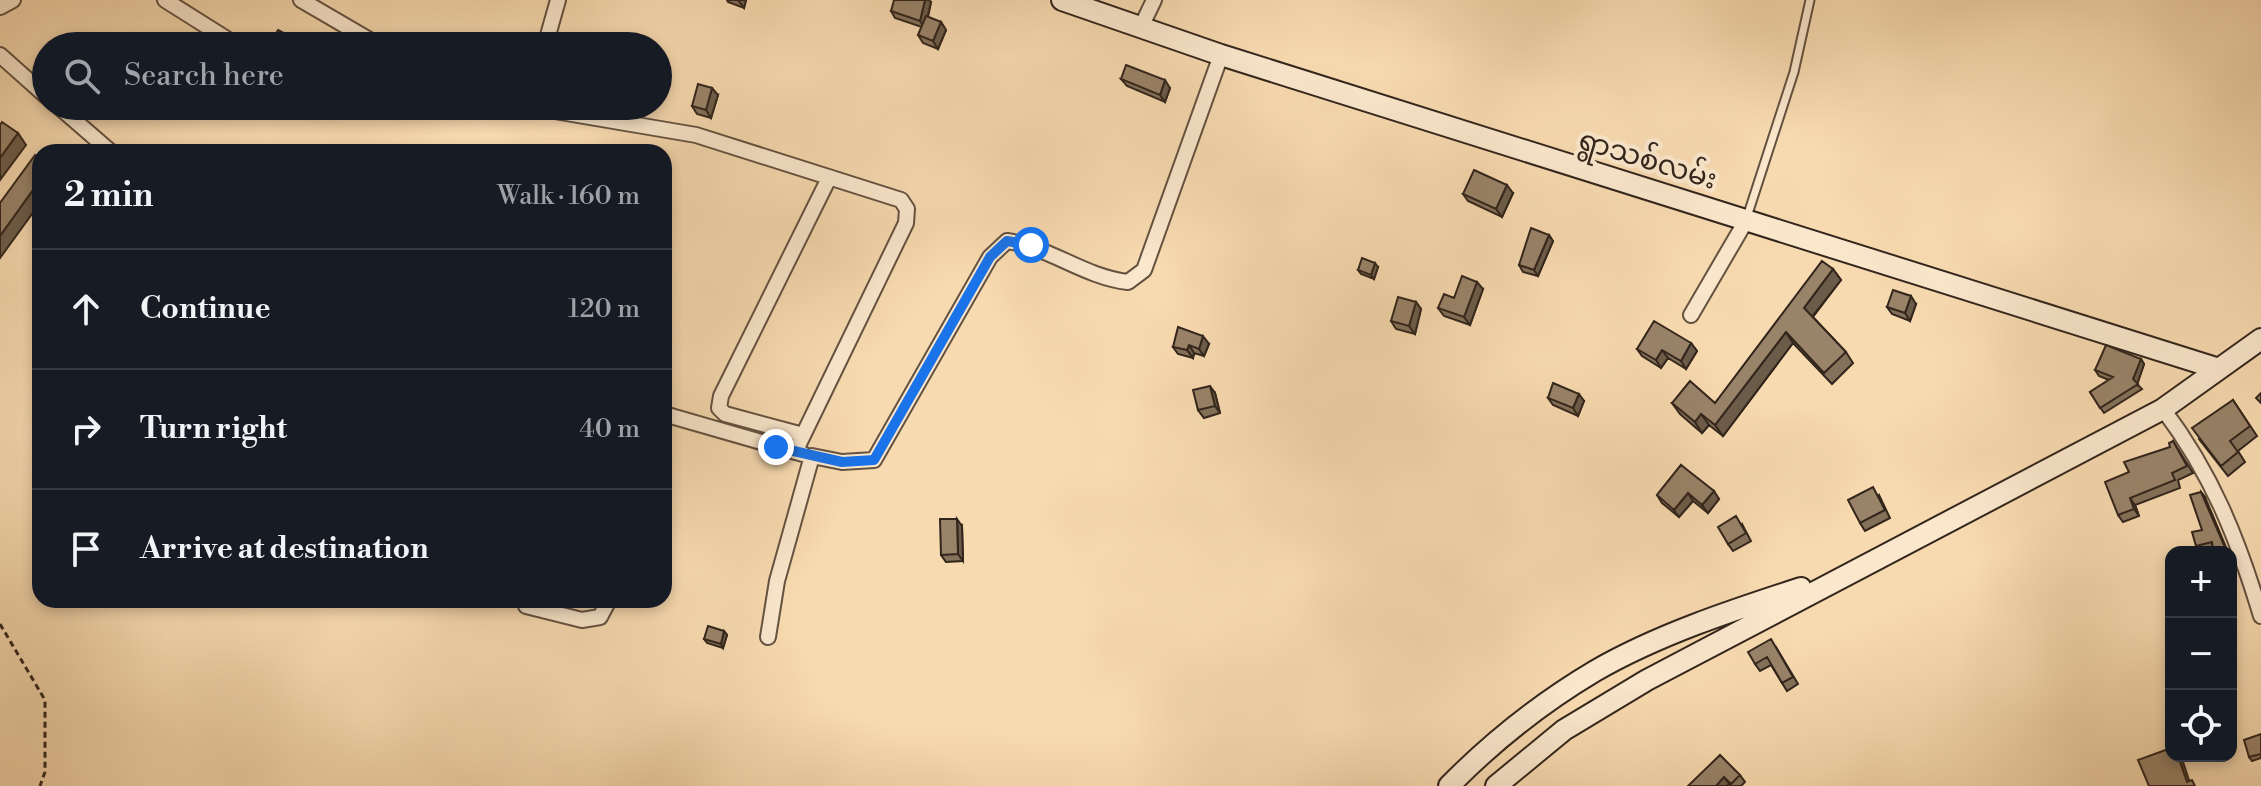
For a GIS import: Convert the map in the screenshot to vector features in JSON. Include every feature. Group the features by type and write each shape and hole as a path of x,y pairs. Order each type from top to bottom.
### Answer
{"main road":[{"name":"ရွာသစ်လမ်း","path":"1062,0 1142,25 1221,55 2219,369"},
{"path":"1496,786 1564,730 1635,687 2163,409 2261,339"},
{"path":"1449,786 1502,738 1595,671 1701,625 1862,568"}],"street":[{"path":"0,7 13,0"},
{"path":"165,0 216,32"},
{"path":"301,0 356,32"},
{"path":"549,32 558,0"},
{"path":"1142,25 1154,0"},
{"path":"0,55 32,84"},
{"path":"672,416 812,456 842,462 874,460 990,257 1007,241 1031,245 1104,279 1128,282 1144,270 1221,55"},
{"path":"74,120 102,144"},
{"path":"609,120 696,135 901,200 907,209 906,223 795,452"},
{"path":"803,435 725,414 719,408 721,396 829,178"},
{"path":"1691,315 1747,219"},
{"path":"2163,409 2190,445 2239,542 2261,616"},
{"path":"768,637 777,581 812,456"},
{"path":"534,608 582,620 600,617 605,608"}],"lane":[{"path":"1747,219 1794,72 1810,0"}],"path":[{"path":"0,624 45,700 45,772 40,786"}],"building":[{"path":"894,0 925,0 920,21 891,11"},
{"path":"926,16 941,22 933,41 918,35"},
{"path":"1126,65 1165,80 1160,95 1121,79"},
{"path":"698,84 712,88 706,110 692,106"},
{"path":"2,122 18,133 0,158 0,125"},
{"path":"32,159 32,191 0,236 0,203"},
{"path":"1474,170 1507,185 1496,209 1463,194"},
{"path":"1531,228 1549,235 1534,270 1519,265"},
{"path":"1362,258 1375,263 1371,275 1358,270"},
{"path":"1822,261 1833,269 1804,308 1846,352 1824,373 1786,332 1715,425 1701,414 1695,422 1672,403 1690,381 1715,403"},
{"path":"1462,276 1477,282 1464,317 1438,308 1444,294 1454,298"},
{"path":"1893,290 1911,296 1905,313 1887,307"},
{"path":"1398,297 1416,302 1409,326 1391,321"},
{"path":"1654,321 1691,343 1681,361 1662,350 1656,360 1637,349"},
{"path":"1178,327 1203,336 1199,349 1189,345 1187,350 1173,347"},
{"path":"2106,345 2141,359 2133,379 2138,384 2100,408 2090,392 2113,377 2095,370"},
{"path":"1553,383 1579,394 1573,408 1548,398"},
{"path":"1210,386 1215,406 1198,410 1193,390"},
{"path":"2233,400 2250,426 2230,441 2238,452 2221,466 2192,428"},
{"path":"2173,441 2187,466 2172,473 2175,480 2130,498 2134,509 2118,515 2105,482 2129,472 2124,462 2170,447 2169,443"},
{"path":"1681,465 1714,491 1702,505 1688,493 1674,510 1657,495"},
{"path":"1873,487 1885,510 1860,523 1848,500"},
{"path":"2201,492 2224,546 2212,546 2212,542 2196,546 2192,532 2202,530 2190,495"},
{"path":"1736,516 1746,533 1728,544 1718,527"},
{"path":"940,519 957,519 958,554 941,555"},
{"path":"708,626 724,631 721,644 704,639"},
{"path":"1771,639 1793,677 1782,683 1767,657 1755,664 1748,652"},
{"path":"2261,734 2261,754 2249,757 2244,740"},
{"path":"2165,750 2165,762 2180,762 2187,782 2192,780 2195,786 2149,786 2138,760"},
{"path":"1720,755 1740,775 1731,784 1724,777 1716,786 1688,786"}],"route":[{"path":"776,447 842,462 874,460 990,257 1007,241 1031,245"}]}
